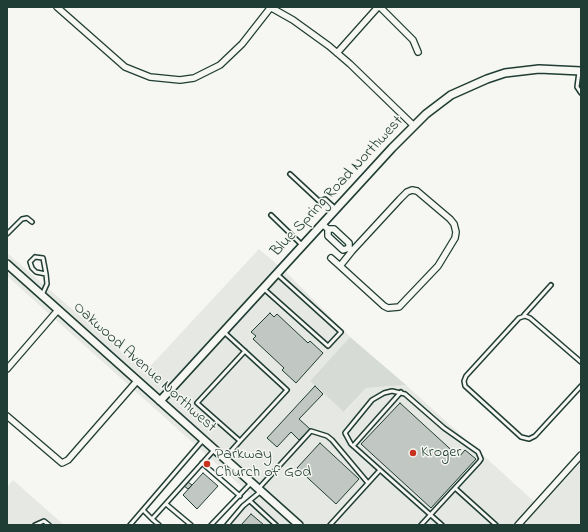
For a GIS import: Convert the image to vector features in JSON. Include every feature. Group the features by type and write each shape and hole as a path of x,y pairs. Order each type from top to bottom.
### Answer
{"street":[{"path":"57,7 125,67 150,77 180,80 194,78 220,65 247,38 270,7 310,32 337,53 413,126"},
{"path":"337,53 379,7 413,40 418,52"},
{"name":"Blue Spring Road Northwest","path":"160,401 303,246 325,227 336,209 426,114 451,95 487,79 521,70 580,70"},
{"path":"331,258 384,306 388,308 399,307 438,266 455,238 456,232 454,224 416,191 412,190 407,192 350,250 340,266"},
{"path":"325,227 328,236 343,250 350,250"},
{"path":"325,227 334,230 349,243 350,250"},
{"name":"Oakwood Avenue Northwest","path":"7,264 299,525"},
{"path":"7,369 58,310"},
{"path":"7,416 62,463 68,460 137,381"},
{"path":"518,525 581,456"}],"lane":[{"path":"580,70 577,87 581,93"},
{"path":"290,174 319,201 325,200 336,209"},
{"path":"271,215 303,246"},
{"path":"7,234 22,219 27,218 32,222"},
{"path":"42,295 47,284 46,274 43,258 35,257 30,262 36,272 46,274"},
{"path":"264,289 328,346 341,332 277,274"},
{"path":"551,284 523,317 519,318 466,376 465,386 521,437 529,439 535,436 581,386"},
{"path":"523,317 530,318 581,362"},
{"path":"224,332 287,390 224,459"},
{"path":"240,441 197,402 245,351"},
{"path":"421,525 431,515 479,462 480,455 478,452 444,428 401,392 384,392 372,400 346,430 347,438 380,470 431,515 442,525"},
{"path":"354,446 401,392"},
{"path":"227,525 312,431 327,436 332,440 368,483"},
{"path":"130,525 203,440"},
{"path":"152,519 214,450"},
{"path":"202,463 240,496"},
{"path":"330,525 380,470"},
{"path":"212,525 251,483"},
{"path":"455,488 496,525"},
{"path":"250,501 276,525"},
{"path":"166,504 191,525"},
{"path":"143,510 158,525"},
{"path":"35,525 44,521 49,525"}],"shaded area":[{"path":"259,249 286,272 350,337 310,381 345,412 366,388 406,385 540,507 581,462 581,525 224,525 250,494 7,276 7,253 145,372"},
{"path":"350,337 406,385 366,388 344,412 310,381"},
{"path":"13,480 64,525 7,525 7,487"}],"building":[{"path":"270,313 274,317 277,314 308,343 310,341 323,353 296,383 282,370 284,368 253,339 256,336 251,332"},
{"path":"315,386 323,394 299,419 310,429 299,440 291,432 277,447 267,438"},
{"name":"Kroger","path":"400,403 459,457 465,450 476,459 431,508 361,444"},
{"path":"320,443 359,479 336,504 297,468"},
{"path":"203,473 218,486 197,509 183,495"},
{"path":"188,482 192,485 188,489 184,486"},
{"path":"251,514 264,525 241,525"}],"place":[{"name":"Kroger","path":"413,453"},
{"name":"Parkway Church of God","path":"207,464"}]}
